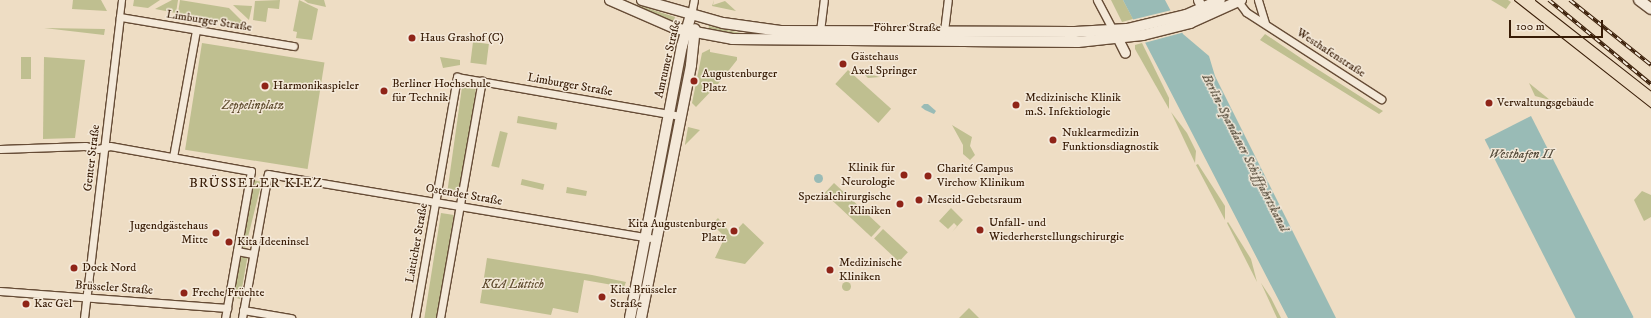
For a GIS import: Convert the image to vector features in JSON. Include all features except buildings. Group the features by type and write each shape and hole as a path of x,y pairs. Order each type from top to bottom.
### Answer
{"main road":[{"name":"Föhrer Straße","path":"610,0 685,31 696,34 761,40 1119,40 1128,34"},
{"name":"Föhrer Straße","path":"642,0 691,15 780,31 1113,30 1128,34"},
{"path":"1128,34 1188,19 1202,8 1220,0"},
{"path":"1639,0 1651,10"},
{"path":"1202,8 1239,1"},
{"name":"Amrumer Straße","path":"630,318 668,114 685,31 691,15"},
{"name":"Amrumer Straße","path":"641,318 696,34 691,15"}],"street":[{"name":"Genter Straße","path":"84,318 122,0"},
{"path":"691,15 694,0"},
{"path":"820,31 824,0"},
{"path":"944,31 948,0"},
{"path":"1097,0 1126,53"},
{"path":"1258,0 1261,16 1268,26"},
{"name":"Westhafenstraße","path":"1239,1 1246,12 1381,99"},
{"name":"Limburger Straße","path":"120,17 294,46"},
{"path":"173,157 196,30"},
{"name":"Limburger Straße","path":"456,77 680,116"},
{"name":"Lütticher Straße","path":"415,318 456,77"},
{"path":"440,318 482,81"},
{"path":"0,149 105,148 173,157 251,171 225,318"},
{"name":"Ostender Straße","path":"253,254 268,174 646,237 656,240"},
{"path":"237,251 253,254 242,318"},
{"name":"Brüsseler Straße","path":"0,291 86,296 227,308"},
{"path":"243,310 291,318"}],"green space":[{"path":"73,0 101,0 107,11 72,9"},
{"path":"134,0 160,0 148,8 133,6"},
{"path":"172,0 178,0 176,13 155,9"},
{"path":"180,0 229,8 246,25 178,13"},
{"path":"280,0 279,9 268,8 266,22 253,20 255,1"},
{"path":"299,0 318,9 312,40 296,38 297,32 293,31"},
{"path":"304,0 324,0 326,7 308,3"},
{"path":"622,0 675,17 673,23"},
{"path":"714,0 713,5 725,1 736,11 712,6"},
{"path":"1111,0 1123,0 1133,19 1122,22"},
{"path":"1491,0 1508,0 1511,2 1506,9"},
{"path":"233,5 252,6 249,20"},
{"path":"709,26 745,34 757,35 708,32"},
{"path":"44,28 105,29 104,35"},
{"path":"1265,34 1383,111 1379,114 1260,40"},
{"path":"473,42 489,44 486,65 470,63"},
{"name":"Zeppelinplatz","path":"202,43 324,62 308,169 185,150"},
{"path":"1142,43 1169,98 1169,109 1135,49 1135,45"},
{"path":"684,46 689,47 678,111 672,110"},
{"path":"710,49 710,52 737,57 737,60 718,84 711,84 714,88 696,107 692,103 702,53"},
{"path":"21,57 31,57 31,79 21,79"},
{"path":"44,57 85,60 75,138 43,139"},
{"path":"440,57 460,60 460,65 443,68"},
{"path":"871,68 873,71 868,71 872,75 880,77 868,78 862,72"},
{"path":"848,70 891,109 878,123 835,84"},
{"path":"1529,83 1550,100 1535,96"},
{"path":"462,87 476,89 461,197 447,195"},
{"path":"1171,112 1187,133 1196,151 1195,163"},
{"path":"518,116 557,123 556,130 517,123"},
{"path":"952,125 972,137 970,146 975,155 970,160 963,154 963,145"},
{"path":"688,127 700,130 685,145 685,144"},
{"path":"500,131 508,133 499,168 491,166"},
{"path":"1198,164 1225,206 1225,220 1196,165"},
{"path":"522,179 544,184 543,190 521,185"},
{"path":"254,180 262,182 245,250 237,248"},
{"path":"834,183 881,227 871,237 824,193"},
{"path":"567,187 587,191 586,196 566,193"},
{"path":"1642,191 1651,195 1651,217 1644,221 1634,200"},
{"path":"951,208 963,220 952,232 957,226 954,223 948,229 939,221"},
{"path":"441,213 454,215 438,318 424,318"},
{"path":"718,218 732,235 743,223 764,243 745,264 715,258 725,237 712,224"},
{"path":"1228,222 1251,259 1257,282 1227,223"},
{"path":"883,229 908,252 899,262 874,239"},
{"path":"248,254 240,299 233,297 241,256"},
{"name":"KGA Lüttich","path":"487,258 626,282 624,287 584,280 578,313 553,308 551,315 480,303"},
{"path":"846,281 851,286 846,291 841,286"},
{"path":"1261,283 1271,298 1281,318 1277,318"},
{"path":"969,308 979,318 959,318"}],"water":[{"name":"Berlin-Spandauer Schifffahrtskanal","path":"1123,0 1165,0 1183,34 1209,56 1215,76 1336,318 1288,318"},
{"path":"924,104 928,104 936,111 934,114 921,107"},
{"name":"Westhafen II","path":"1531,116 1634,317 1576,318 1485,140"},
{"path":"818,173 823,178 818,183 813,178"}],"pier":[{"path":"1172,10 1185,32 1144,43 1131,20"}],"tram line":[{"path":"1514,0 1651,108"},
{"path":"1535,0 1651,91"}],"railway":[{"path":"1549,0 1651,84"},
{"path":"1570,0 1651,65"}],"place":[{"name":"Haus Grashof (C)","path":"412,38"},
{"name":"Gästehaus Axel Springer","path":"843,64"},
{"name":"Augustenburger Platz","path":"694,81"},
{"name":"Harmonikaspieler","path":"265,86"},
{"name":"Berliner Hochschule für Technik","path":"384,91"},
{"name":"Verwaltungsgebäude","path":"1489,103"},
{"name":"Medizinische Klinik m.S. Infektiologie","path":"1016,105"},
{"name":"Nuklearmedizin Funktionsdiagnostik","path":"1053,140"},
{"name":"Klinik für Neurologie","path":"904,175"},
{"name":"Charité Campus Virchow Klinikum","path":"928,176"},
{"name":"Mescid-Gebetsraum","path":"919,200"},
{"name":"Spezialchirurgische Kliniken","path":"900,204"},
{"name":"Unfall- und Wiederherstellungschirurgie","path":"980,230"},
{"name":"Kita Augustenburger Platz","path":"734,231"},
{"name":"Jugendgästehaus Mitte","path":"216,233"},
{"name":"Kita Ideeninsel","path":"229,242"},
{"name":"Dock Nord","path":"74,268"},
{"name":"Medizinische Kliniken","path":"830,270"},
{"name":"Freche Früchte","path":"184,293"},
{"name":"Kita Brüsseler Straße","path":"602,297"},
{"name":"Kac Gel","path":"26,304"}],"district":[{"name":"BRÜSSELER KIEZ","path":"256,183"}]}
